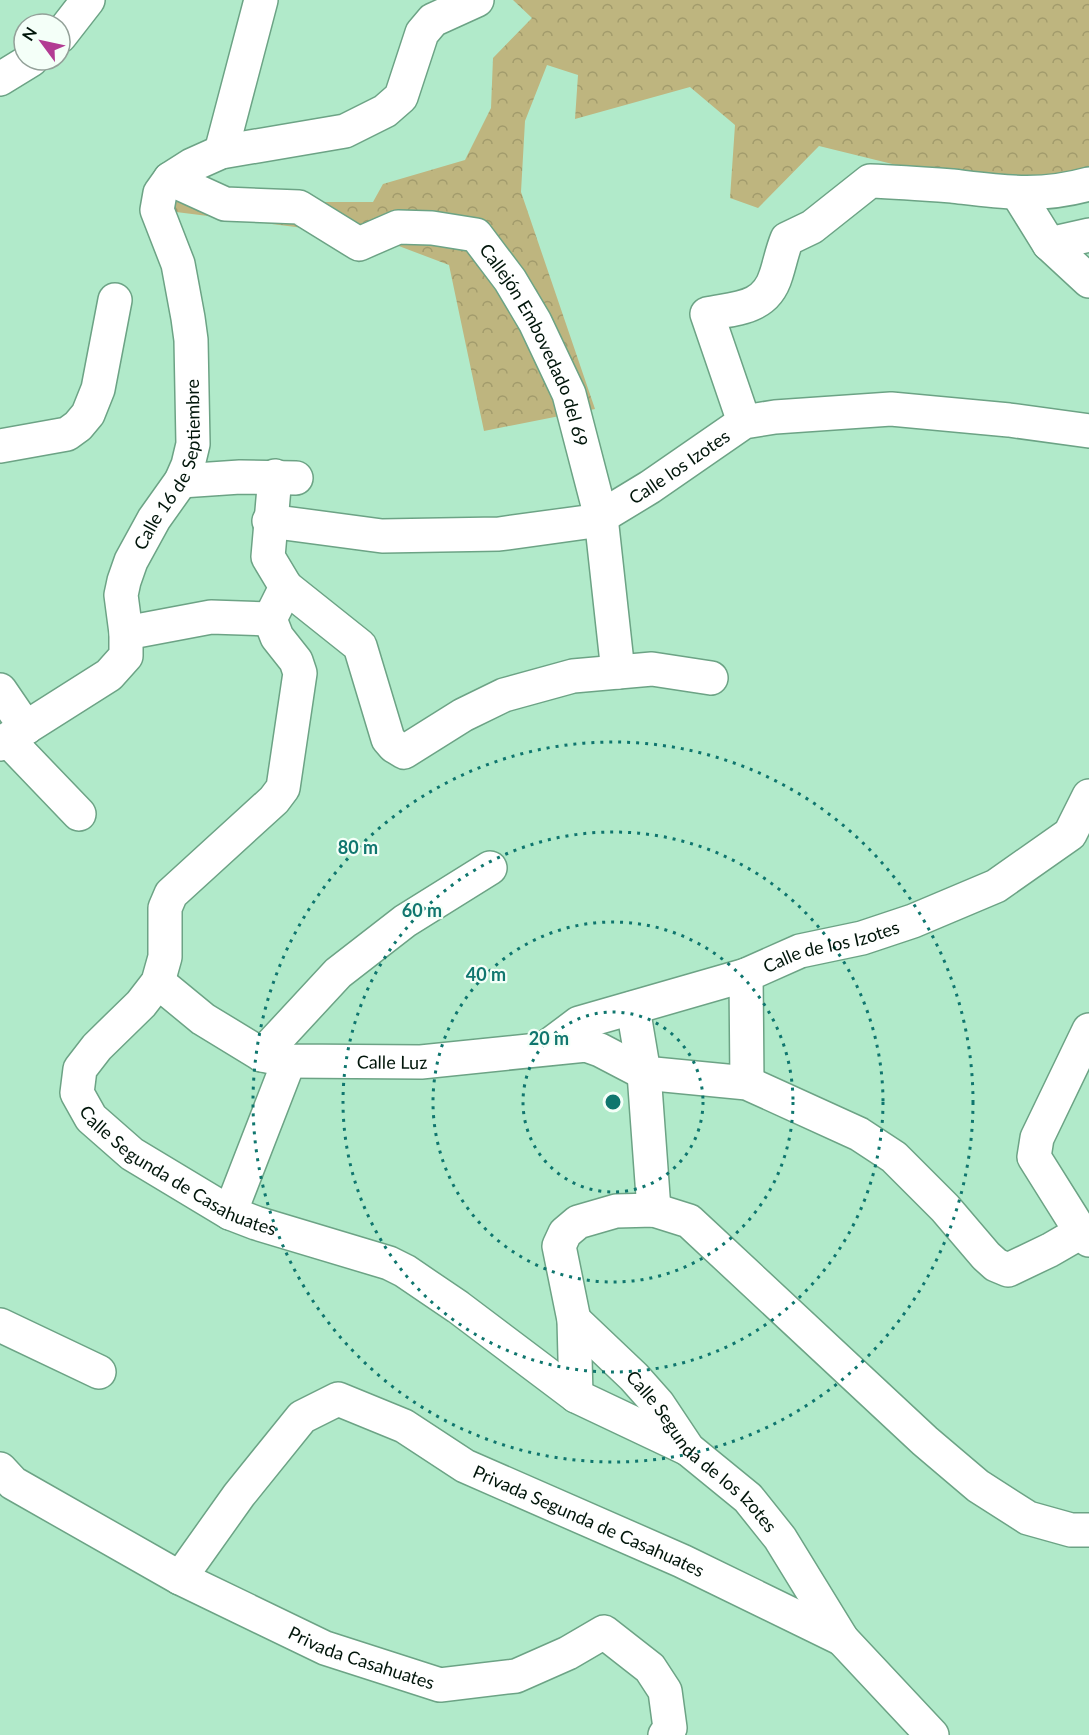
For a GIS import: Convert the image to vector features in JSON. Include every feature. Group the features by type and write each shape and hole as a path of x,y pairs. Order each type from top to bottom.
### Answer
{"street":[{"path":"72,21 88,0"},
{"path":"221,152 261,0"},
{"path":"170,179 192,165 221,152 345,131 385,111 400,97 422,33 433,20 477,0"},
{"name":"Calle 16 de Septiembre","path":"11,738 109,675 126,656 126,633 121,595 131,561 154,519 181,481 194,444 191,340 178,264 158,210 160,193 170,179"},
{"name":"Callejón Embovedado del 69","path":"170,179 225,204 299,207 359,244 398,226 476,234 510,280 535,322 569,394 601,517 618,672"},
{"path":"744,422 707,314 753,305 766,295 776,277 787,239 812,227 870,181 950,186 1018,194 1063,191 1089,184"},
{"path":"1018,194 1049,244 1089,281"},
{"path":"1049,244 1089,235"},
{"path":"0,446 67,434 88,414 98,389 115,300"},
{"name":"Calle los Izotes","path":"269,521 382,536 499,534 594,521 650,487 744,422 775,417 891,409 1009,420 1089,431"},
{"path":"181,481 286,477 269,521 268,557 286,586 360,646 388,740 404,752 463,715 504,695 573,676 652,669 711,678"},
{"path":"126,633 211,617 270,619 286,586"},
{"name":"Calle Segunda de Casahuates","path":"270,619 277,637 296,661 300,673 283,788 274,800 171,894 165,908 165,957 158,982 141,1004 97,1047 80,1069 77,1093 91,1118 132,1154 230,1212 256,1223 389,1263 405,1271 458,1307 576,1396 688,1449"},
{"path":"0,690 11,738 80,814"},
{"name":"Calle de los Izotes","path":"544,1049 579,1023 746,975 800,951 862,938 913,921 996,886 1070,834 1089,796"},
{"path":"230,1212 276,1058 338,973 405,921 490,868"},
{"path":"746,975 747,1083"},
{"path":"158,982 203,1019 276,1058"},
{"path":"633,1008 644,1072 654,1210"},
{"path":"644,1072 747,1083 859,1134 894,1157 945,1208 986,1256 1008,1270 1085,1236 1034,1157 1036,1138 1089,1030"},
{"name":"Calle Luz","path":"276,1058 422,1062 586,1045 644,1072"},
{"path":"576,1396 574,1320 559,1246 565,1233 579,1222 616,1211 654,1210 688,1221 916,1433 978,1486 1028,1518 1071,1530 1089,1530"},
{"name":"Calle Segunda de los Izotes","path":"574,1320 658,1404 688,1449 748,1498 780,1538 842,1638 932,1735"},
{"path":"0,1325 99,1371"},
{"name":"Privada Segunda de Casahuates","path":"180,1578 239,1495 302,1418 338,1399 404,1425 465,1466 682,1561 842,1638"},
{"name":"Privada Casahuates","path":"7,1476 180,1578 325,1648 440,1685 516,1676 568,1653 604,1632 650,1668 665,1690 671,1733"}],"green space":[{"path":"513,0 1089,0 1089,170 1064,183 933,174 819,146 758,208 730,198 735,125 690,87 575,119 578,75 547,65 525,121 521,192 595,409 484,431 449,265 375,237 160,210 174,187 259,202 373,202 383,184 465,160 491,108 493,58 532,18"}]}
